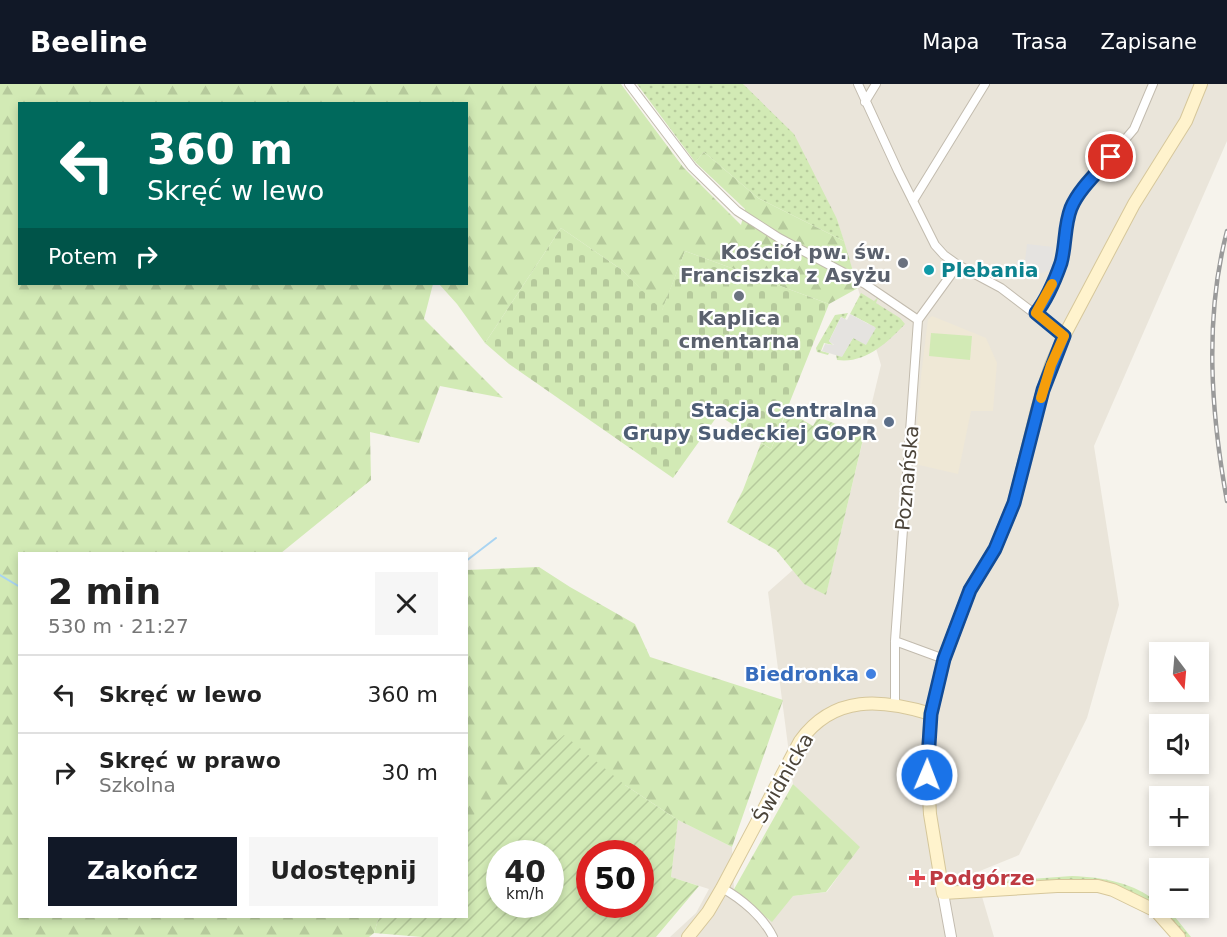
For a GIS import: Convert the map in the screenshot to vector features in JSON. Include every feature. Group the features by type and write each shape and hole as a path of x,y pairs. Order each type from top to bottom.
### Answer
{"main road":[{"path":"1179,937 1156,911 1113,890 1098,886 943,893 935,852 927,761 931,714 944,659 970,590 995,549 1014,503 1043,390 1064,336 1134,204 1186,121 1202,84"},
{"name":"Świdnicka","path":"688,937 708,912 722,888 807,731 826,715 863,704 895,704 931,714"}],"street":[{"path":"629,84 692,167 736,211 779,238 865,284 918,321 958,265"},
{"path":"858,84 935,245 958,265 1001,288 1064,336"},
{"path":"865,102 876,84"},
{"path":"913,201 985,84"},
{"path":"1036,313 1043,303 1061,262 1066,224 1071,208 1078,195 1134,129 1154,84"},
{"name":"Poznańska","path":"895,704 895,641 918,321"},
{"path":"895,641 944,659"},
{"path":"722,888 758,916 769,928 773,937"},
{"path":"943,893 951,937"}],"shaded area":[{"path":"743,84 1227,84 1227,141 1094,446 1119,605 1087,718 1019,855 975,873 994,937 670,937 696,913 709,889 671,877 678,820 732,847 734,891 793,896 827,892 859,847 793,784 768,592 794,569 804,584 826,594 881,365 837,219"},
{"path":"1027,244 1053,247 1052,270 1038,274 1016,263 1017,260 1025,261"},
{"path":"850,314 876,328 866,345 853,338 842,357 822,351 825,344 834,345 829,341 841,317 847,320"},
{"path":"932,316 986,338 997,363 993,411 971,411 958,474 915,464 914,459 928,319"}],"green space":[{"path":"0,84 621,84 683,167 741,225 745,209 695,162 704,152 758,198 844,241 858,288 829,304 685,251 662,311 622,270 561,228 485,343 457,304 440,285 468,285 468,102 18,102 18,285 433,285 424,319 503,398 440,386 419,443 370,432 371,480 282,552 18,552 18,918 379,918 374,933 369,937 0,937"},
{"path":"637,84 743,84 794,134 837,219 844,241 758,198 704,152 695,162"},
{"path":"561,228 622,270 662,310 685,251 829,304 771,449 718,415 673,478 509,364 485,343"},
{"path":"861,293 874,301 878,298 876,303 900,318 905,324 875,351 857,359 837,360 836,354 842,356 853,338 875,327 850,314"},
{"path":"848,313 845,319 841,317 829,341 833,345 824,343 821,351 829,353 828,355 817,352 816,348 835,315"},
{"path":"931,333 972,336 970,360 929,356"},
{"path":"787,411 813,426 818,417 864,435 826,595 804,584 776,550 727,522 743,490 761,443 771,449"},
{"path":"539,567 635,624 650,657 783,700 732,847 678,820 625,785 468,821 468,570"},
{"path":"564,735 625,785 678,820 671,877 699,886 656,937 422,937 374,933 379,918 468,918 468,820"},
{"path":"793,784 860,847 826,892 793,896 772,922 733,891"},
{"path":"1072,876 1096,878 1118,882 1139,890 1149,896 1149,903 1139,896 1113,886 1085,881 1025,881 963,887 963,884"},
{"path":"1169,918 1176,918 1191,937 1186,937"}],"waterway":[{"path":"468,559 496,538"},
{"path":"0,575 18,586"}],"railway":[{"path":"1227,231 1215,298 1212,366 1217,434 1227,501"}],"slow traffic":[{"path":"1041,398 1051,365 1064,336 1036,313 1052,284"}],"place":[{"name":"Kościół pw. św. Franciszka z Asyżu","path":"903,263"},
{"name":"Plebania","path":"929,270"},
{"name":"Kaplica cmentarna","path":"739,296"},
{"name":"Stacja Centralna Grupy Sudeckiej GOPR","path":"889,422"},
{"name":"Biedronka","path":"871,674"},
{"name":"Podgórze","path":"917,878"}],"route":[{"path":"927,775 931,714 944,659 970,590 995,549 1014,503 1038,406 1051,365 1064,336 1036,313 1043,303 1061,262 1066,224 1071,208 1078,195 1111,157"}]}
